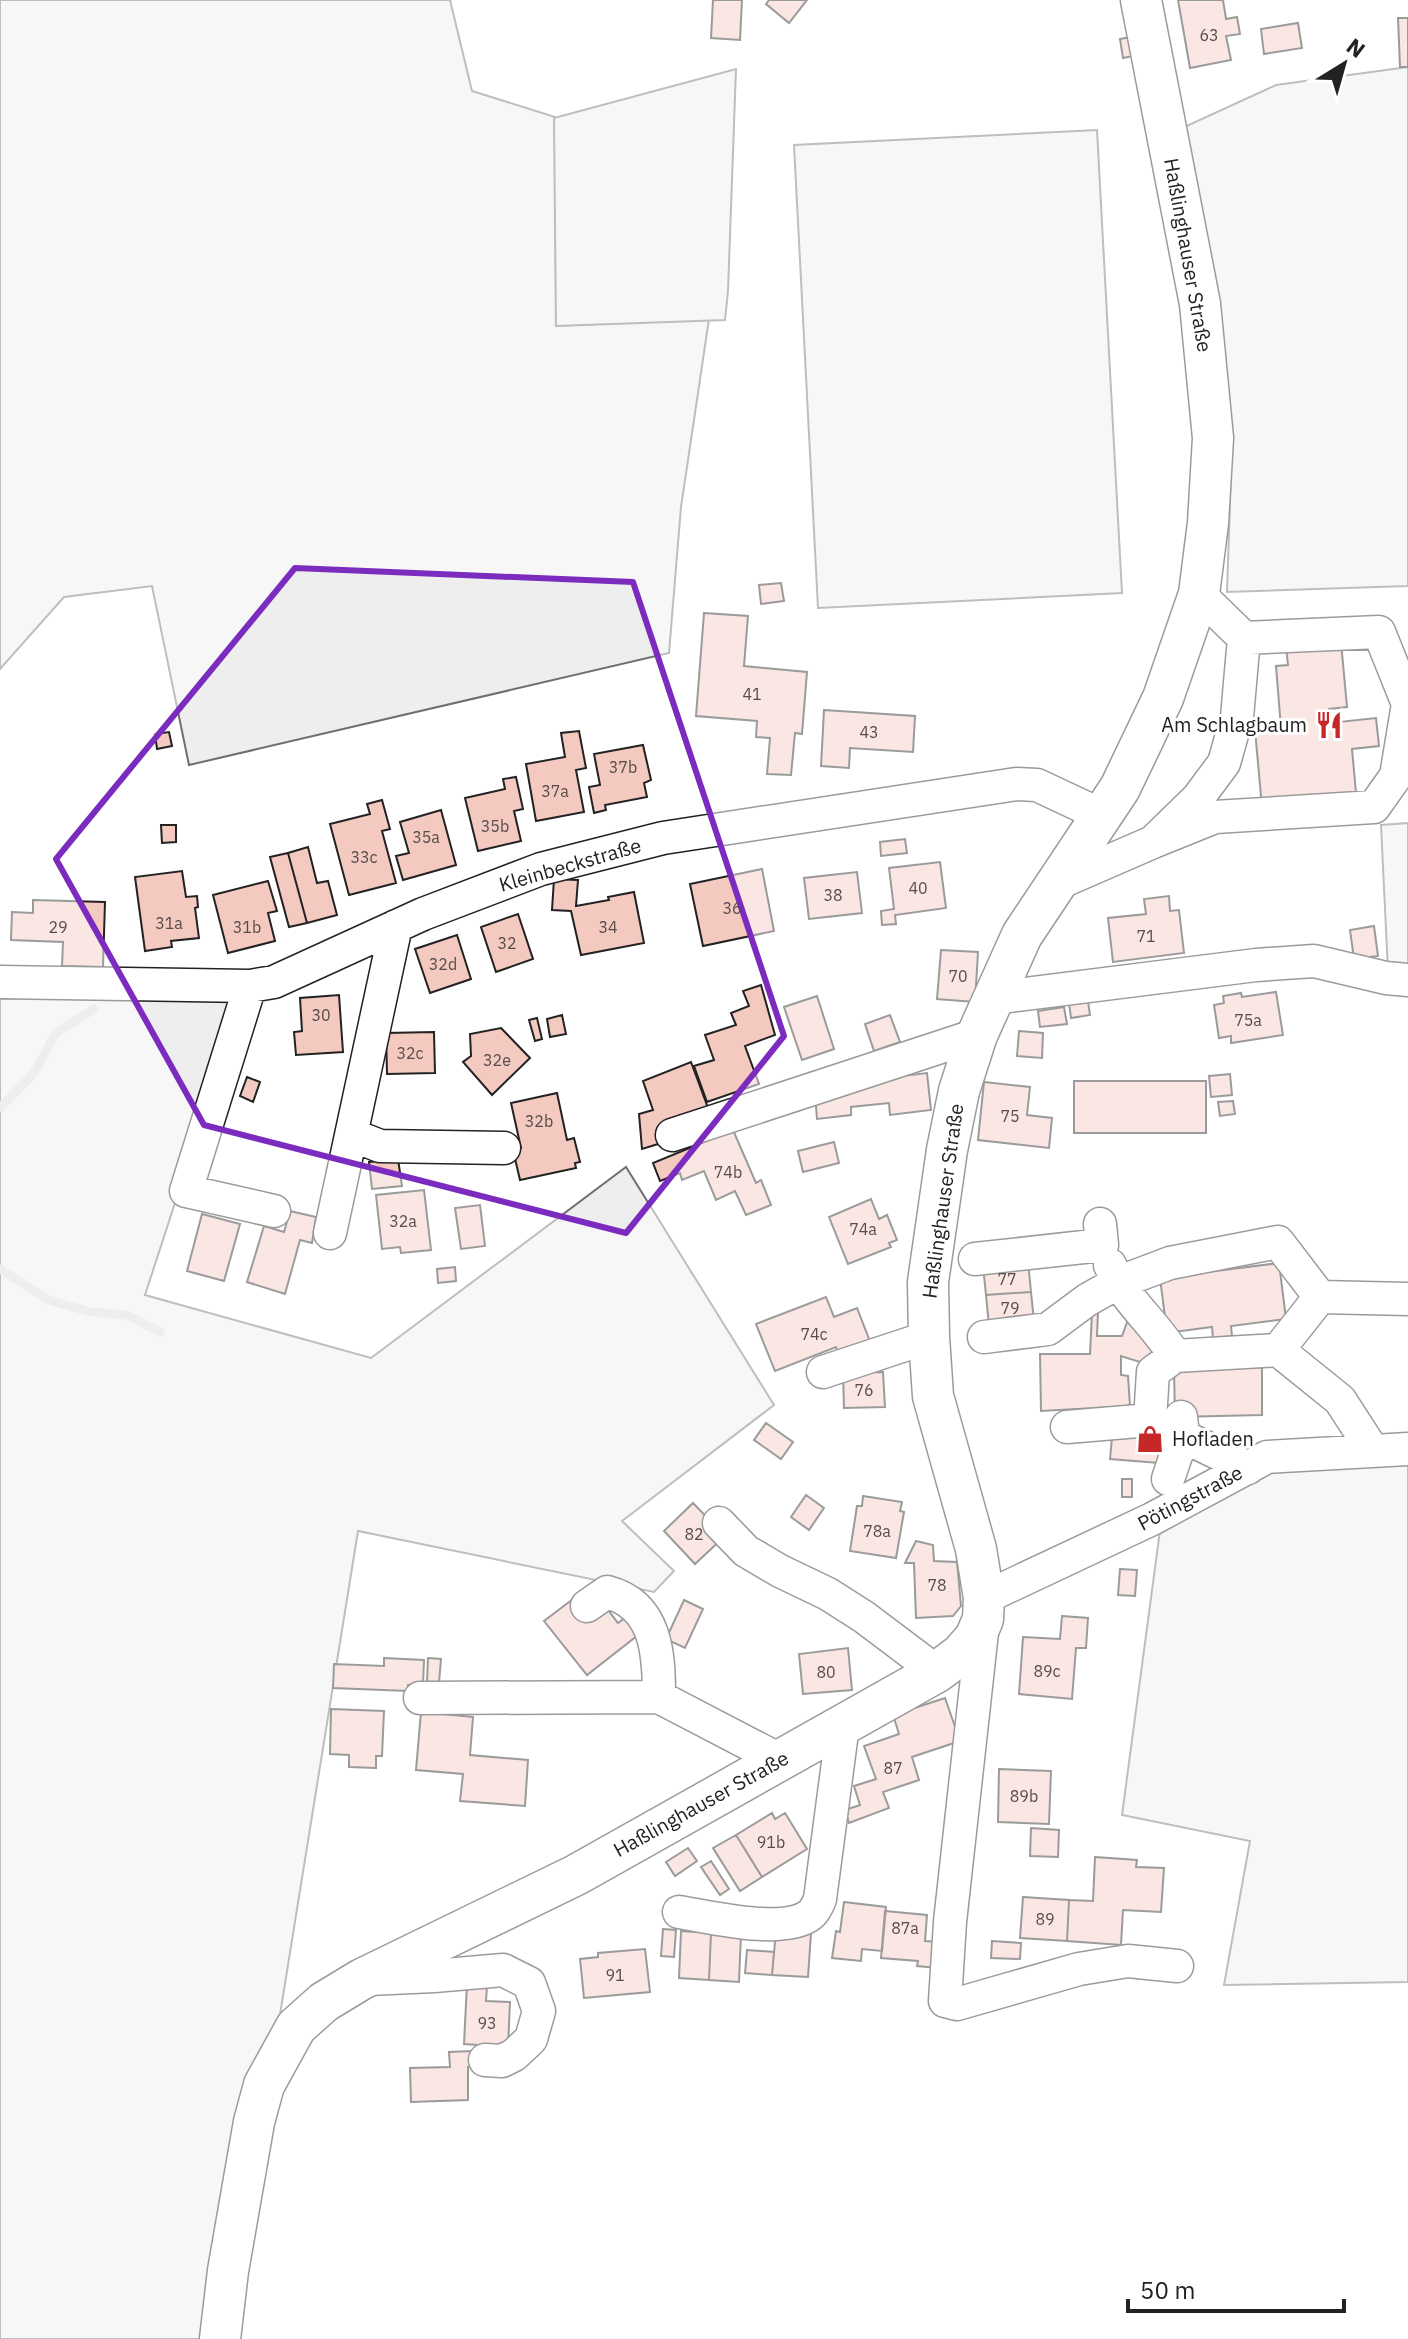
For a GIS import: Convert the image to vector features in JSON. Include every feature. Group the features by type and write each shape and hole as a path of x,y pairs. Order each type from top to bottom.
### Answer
{"main road":[{"name":"Haßlinghauser Straße","path":"220,2339 238,2207 254,2122 264,2085 296,2027 324,2002 362,1979 576,1875 937,1672 961,1654 975,1638 983,1609 976,1549 933,1396 929,1337 928,1282 959,1091 977,1035 1022,935 1120,788 1158,710 1199,594 1208,523 1213,438 1200,304 1141,0"}],"street":[{"path":"1054,885 1215,817 1374,807 1393,801 1408,704 1379,632 1244,638 1199,594"},
{"path":"1153,842 1198,798 1224,763 1237,717 1244,638"},
{"name":"Kleinbeckstraße","path":"0,982 250,986 274,982 396,926 541,869 663,838 752,823 1016,784 1037,785 1101,815"},
{"path":"330,1233 396,926"},
{"path":"993,998 1256,965 1314,961 1408,980"},
{"path":"250,986 186,1191 274,1211"},
{"path":"672,1135 977,1035"},
{"path":"352,1135 380,1146 504,1148"},
{"path":"975,1259 1101,1234 1117,1283 1164,1337 1175,1356"},
{"path":"984,1337 1048,1329 1087,1300 1117,1283 1170,1263 1278,1242 1320,1297"},
{"path":"1320,1297 1408,1299"},
{"path":"1278,1350 1320,1297"},
{"path":"823,1372 929,1337"},
{"path":"1248,1468 1184,1427 1153,1372 1175,1356 1278,1350 1340,1400 1373,1451"},
{"path":"1067,1427 1184,1427"},
{"path":"1168,1479 1184,1427"},
{"name":"Pötingstraße","path":"983,1609 1267,1457 1408,1449"},
{"path":"719,1523 746,1551 828,1594 937,1672"},
{"path":"587,1606 607,1592 623,1596 641,1614 651,1630 659,1661 659,1697"},
{"path":"983,1609 951,1908 945,2001 957,2004 1079,1969 1128,1961 1177,1966"},
{"path":"420,1698 659,1697 780,1760"},
{"path":"679,1912 767,1925 811,1915 820,1899 843,1725"},
{"path":"362,1979 503,1970 529,1983 539,2011 531,2039 514,2055 502,2061 485,2060"}],"highlighted area":[{"path":"295,568 633,582 784,1036 626,1233 204,1125 56,859"}],"shaded area":[{"path":"0,0 450,0 472,91 555,117 556,326 709,319 681,507 669,653 189,765 152,586 64,597 0,669"},
{"path":"1408,67 1408,586 1227,592 1232,443 1182,128 1276,85"},
{"path":"736,69 725,320 556,326 554,118"},
{"path":"1097,130 1122,593 818,608 794,145"},
{"path":"1408,823 1408,974 1388,971 1381,825"},
{"path":"243,994 145,1295 371,1358 626,1167 774,1405 622,1521 674,1571 654,1592 358,1531 278,2027 206,2339 0,2339 0,999"},
{"path":"1408,1458 1408,1982 1224,1985 1250,1841 1122,1815 1161,1523 1247,1477 1290,1465"}],"building":[{"path":"713,0 742,0 740,40 711,38"},
{"path":"769,0 807,0 789,23 766,4"},
{"path":"1178,0 1223,0 1226,19 1237,17 1240,34 1226,36 1231,60 1190,68"},
{"path":"1398,18 1408,18 1408,67 1400,67"},
{"path":"1298,23 1302,48 1264,54 1261,29"},
{"path":"1130,37 1133,56 1123,58 1120,39"},
{"path":"781,583 784,601 761,604 759,585"},
{"path":"704,613 748,616 744,666 807,672 802,734 795,733 791,775 767,774 770,738 756,737 757,721 696,716"},
{"name":"Am Schlagbaum","path":"1341,642 1347,707 1329,709 1330,723 1376,718 1379,746 1352,749 1356,793 1262,807 1255,730 1281,728 1276,666 1288,665 1286,647"},
{"path":"824,710 915,716 913,752 850,748 849,768 821,766"},
{"path":"579,731 586,768 576,770 584,812 536,821 526,764 565,757 561,733"},
{"path":"169,732 172,746 157,749 155,734"},
{"path":"643,745 651,780 644,783 647,797 605,805 606,810 594,813 589,787 600,785 594,754"},
{"path":"516,777 523,809 514,811 521,841 478,851 465,798 505,789 503,779"},
{"path":"382,800 390,829 382,831 396,883 349,895 330,824 370,814 367,804"},
{"path":"441,810 456,865 403,880 396,856 409,853 400,822"},
{"path":"161,825 176,825 176,842 162,843"},
{"path":"905,839 907,853 881,856 880,842"},
{"path":"308,847 317,883 328,881 337,915 307,923 288,853"},
{"path":"288,853 307,923 289,927 270,857"},
{"path":"940,862 946,908 895,915 896,924 882,925 881,911 894,909 889,868"},
{"path":"762,869 774,931 703,946 690,884"},
{"path":"182,871 186,897 197,896 198,907 195,908 199,938 171,941 172,947 145,951 135,877"},
{"path":"857,872 862,913 809,919 804,878"},
{"path":"554,879 578,880 576,906 634,892 644,943 581,955 571,911 552,910"},
{"path":"268,881 277,911 268,913 275,941 228,953 213,895"},
{"path":"1169,896 1170,911 1179,910 1184,953 1113,962 1108,918 1146,914 1144,899"},
{"path":"33,900 105,902 103,967 62,966 63,942 11,940 12,912 33,913"},
{"path":"518,914 533,959 496,972 481,927"},
{"path":"1374,926 1378,956 1354,959 1350,930"},
{"path":"457,935 471,979 430,993 415,949"},
{"path":"941,950 978,952 975,1002 937,999"},
{"path":"761,985 775,1035 745,1046 759,1084 707,1102 694,1066 714,1060 705,1035 736,1025 731,1013 749,1006 743,991"},
{"path":"1276,992 1283,1035 1231,1043 1231,1036 1219,1038 1214,1005 1224,1003 1223,996 1241,993 1242,997"},
{"path":"339,995 343,1052 296,1055 294,1032 302,1031 300,998"},
{"path":"817,996 834,1049 802,1060 784,1007"},
{"path":"1088,1001 1090,1015 1071,1018 1069,1003"},
{"path":"1064,1007 1067,1024 1040,1027 1038,1011"},
{"path":"562,1015 566,1034 550,1037 547,1019"},
{"path":"890,1015 900,1042 874,1051 865,1024"},
{"path":"537,1018 542,1039 535,1041 529,1020"},
{"path":"501,1028 530,1058 492,1095 463,1062 471,1056 470,1034"},
{"path":"1019,1031 1043,1033 1042,1058 1017,1056"},
{"path":"434,1032 435,1073 387,1074 386,1033"},
{"path":"691,1062 708,1108 671,1140 642,1149 639,1114 653,1110 643,1081"},
{"path":"927,1073 931,1110 890,1115 889,1103 851,1107 851,1115 817,1119 815,1094 844,1083"},
{"path":"1230,1074 1232,1095 1211,1097 1209,1076"},
{"path":"247,1077 260,1082 253,1102 240,1096"},
{"path":"1074,1081 1206,1081 1206,1133 1074,1133"},
{"path":"984,1082 1030,1087 1027,1115 1052,1118 1049,1148 978,1140"},
{"path":"557,1093 567,1140 574,1138 580,1162 575,1163 576,1168 520,1180 513,1150 521,1148 511,1103"},
{"path":"1233,1101 1235,1114 1220,1116 1218,1102"},
{"path":"733,1130 756,1183 761,1180 771,1205 746,1215 735,1191 716,1200 704,1171 682,1180 680,1173 660,1181 653,1163"},
{"path":"834,1142 839,1163 803,1172 798,1151"},
{"path":"398,1159 402,1186 372,1189 369,1162"},
{"path":"424,1190 431,1250 401,1253 400,1247 382,1249 376,1195"},
{"path":"871,1199 879,1219 887,1215 897,1240 889,1243 891,1247 848,1264 829,1217"},
{"path":"480,1205 485,1246 461,1249 455,1208"},
{"path":"290,1211 316,1217 312,1243 300,1240 285,1294 247,1282 264,1226 284,1232"},
{"path":"202,1214 240,1224 224,1281 187,1271"},
{"path":"1028,1261 1031,1292 986,1295 983,1266"},
{"path":"1279,1263 1286,1319 1231,1326 1232,1336 1213,1338 1212,1327 1167,1333 1160,1278"},
{"path":"455,1267 456,1281 438,1283 437,1269"},
{"path":"1031,1292 1034,1321 989,1326 986,1295"},
{"path":"826,1297 834,1317 857,1308 871,1344 839,1357 836,1347 775,1371 756,1324"},
{"path":"1098,1312 1097,1336 1122,1336 1129,1317 1159,1352 1143,1363 1121,1356 1121,1375 1128,1376 1130,1406 1041,1411 1040,1354 1090,1354 1092,1313"},
{"path":"1262,1367 1262,1415 1175,1417 1174,1369"},
{"path":"883,1372 885,1407 844,1408 843,1373"},
{"path":"766,1423 793,1442 781,1459 754,1440"},
{"path":"1113,1427 1162,1432 1159,1463 1110,1459"},
{"path":"1122,1479 1132,1479 1132,1497 1122,1497"},
{"path":"806,1495 824,1508 809,1530 791,1517"},
{"path":"863,1496 902,1502 900,1511 904,1512 896,1558 850,1551 857,1506 862,1506"},
{"path":"693,1503 725,1536 695,1564 664,1531"},
{"path":"916,1541 933,1545 934,1561 957,1562 961,1606 953,1616 916,1618 914,1563 905,1563"},
{"path":"1120,1569 1137,1570 1135,1596 1118,1595"},
{"path":"577,1596 602,1602 618,1623 634,1611 647,1628 587,1675 544,1621"},
{"path":"684,1600 703,1609 685,1648 666,1639"},
{"path":"1062,1616 1088,1618 1086,1648 1076,1648 1072,1699 1019,1694 1023,1637 1060,1639"},
{"path":"848,1648 852,1690 803,1694 799,1654"},
{"path":"384,1658 424,1660 423,1686 408,1685 408,1691 333,1688 334,1664 384,1666"},
{"path":"428,1658 441,1659 439,1683 427,1682"},
{"path":"945,1698 960,1741 912,1757 919,1780 883,1792 889,1808 849,1823 845,1810 860,1805 854,1786 876,1779 864,1746 899,1734 893,1715"},
{"path":"331,1709 384,1711 382,1756 376,1756 376,1768 349,1767 349,1755 330,1754"},
{"path":"421,1712 473,1717 470,1755 528,1760 525,1806 460,1801 463,1774 416,1770"},
{"path":"999,1769 1051,1771 1049,1824 998,1822"},
{"path":"772,1813 775,1819 785,1813 807,1849 762,1877 736,1835"},
{"path":"1031,1828 1059,1830 1058,1857 1030,1856"},
{"path":"736,1835 762,1877 740,1891 713,1848"},
{"path":"688,1848 697,1861 675,1876 666,1862"},
{"path":"1095,1857 1137,1860 1136,1867 1164,1868 1161,1912 1123,1910 1121,1945 1067,1941 1069,1900 1093,1901"},
{"path":"711,1861 729,1889 720,1895 701,1867"},
{"path":"1023,1897 1069,1900 1067,1941 1020,1938"},
{"path":"844,1902 886,1907 882,1951 862,1949 861,1961 832,1958"},
{"path":"885,1911 927,1915 925,1941 940,1942 938,1968 917,1966 918,1961 881,1958"},
{"path":"663,1929 676,1930 674,1957 661,1956"},
{"path":"681,1931 711,1933 709,1980 679,1978"},
{"path":"776,1931 811,1933 808,1977 772,1975"},
{"path":"711,1933 741,1934 739,1982 709,1980"},
{"path":"992,1941 1021,1943 1020,1959 991,1958"},
{"path":"645,1949 650,1992 584,1998 580,1959 598,1957 598,1953"},
{"path":"747,1950 774,1952 772,1975 745,1973"},
{"path":"467,1984 487,1985 486,2001 510,2002 508,2047 464,2044"},
{"path":"473,2051 473,2067 468,2067 468,2100 411,2102 410,2068 450,2067 449,2052"}],"waterway":[{"path":"0,1108 35,1072 55,1034 94,1009"},
{"path":"0,1269 48,1300 91,1312 127,1315 160,1332"}],"place":[{"name":"Am Schlagbaum","path":"1329,725"},
{"name":"Hofladen","path":"1150,1439"}]}
